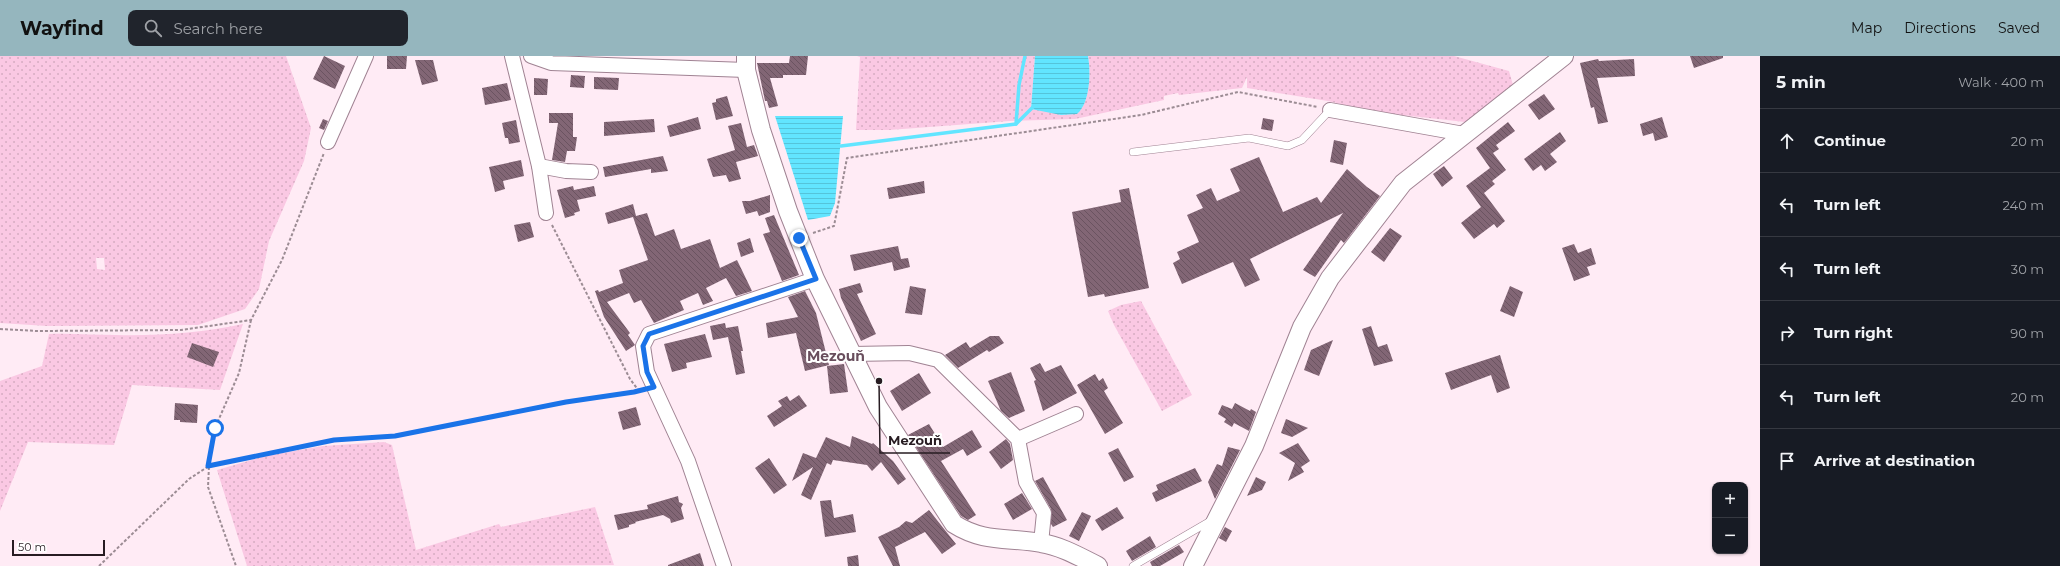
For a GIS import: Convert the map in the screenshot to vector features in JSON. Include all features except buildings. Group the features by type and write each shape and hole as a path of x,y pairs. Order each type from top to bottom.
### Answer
{"street":[{"path":"328,142 366,56"},
{"path":"512,56 539,166 546,213"},
{"path":"531,56 551,63 746,63 761,130 788,211 816,279 878,407 954,524 968,534 991,539 1041,543 1064,550 1098,566"},
{"path":"1193,566 1254,446 1302,327 1330,278 1403,183 1564,56"},
{"path":"1330,110 1464,134"},
{"path":"539,166 591,172"},
{"path":"724,566 688,462 647,372 643,346 649,334 816,279"},
{"path":"852,354 909,353 938,360 1018,439 1026,482 1044,513 1041,543"},
{"path":"1018,439 1076,414"}],"lane":[{"path":"1133,152 1249,138 1288,146 1302,140 1330,110"},
{"path":"1133,566 1217,517"}],"path":[{"path":"799,238 834,226 847,158 1141,115 1238,92 1330,110"},
{"path":"236,566 208,488 208,466 215,428 240,373 251,320 282,260 328,142"},
{"path":"546,213 630,379 639,391"},
{"path":"0,329 37,331 181,330 251,320"},
{"path":"99,566 189,479 208,466 334,440 395,436 558,403 639,391 654,387"}],"shaded area":[{"path":"0,56 286,56 311,128 304,161 269,241 259,289 245,309 198,325 47,326 0,323","holes":["96,258 104,258 105,270 97,269"]},
{"path":"857,56 1035,56 1031,109 1077,114 1085,103 1087,95 1089,79 1088,56 1454,56 1509,71 1513,85 1476,117 1465,122 1375,112 1328,101 1247,88 1247,77 1242,88 1179,95 1178,93 1164,96 1164,100 1075,119 1010,121 889,130 856,130 860,57"},
{"path":"1141,301 1192,395 1162,411 1114,325 1108,311 1121,305"},
{"path":"243,324 220,390 132,385 114,445 28,442 0,511 0,381 42,366 49,334 164,334 212,330"},
{"path":"384,442 392,445 416,550 499,524 501,527 595,507 614,565 247,566 217,470 265,456 323,446"}],"water":[{"path":"1035,56 1088,56 1089,79 1087,95 1085,103 1077,114 1061,115 1031,109"},
{"path":"775,116 843,116 835,203 830,216 808,220"}],"waterway":[{"path":"841,146 1016,124 1019,85 1025,56"},
{"path":"1016,124 1034,106"}],"place":[{"name":"Mezouň","path":"879,381"}],"district":[{"name":"Mezouň","path":"836,356"}],"route":[{"path":"215,428 208,466 334,440 395,436 498,414 634,392 654,387 647,372 643,346 649,334 816,279 799,238"}]}
